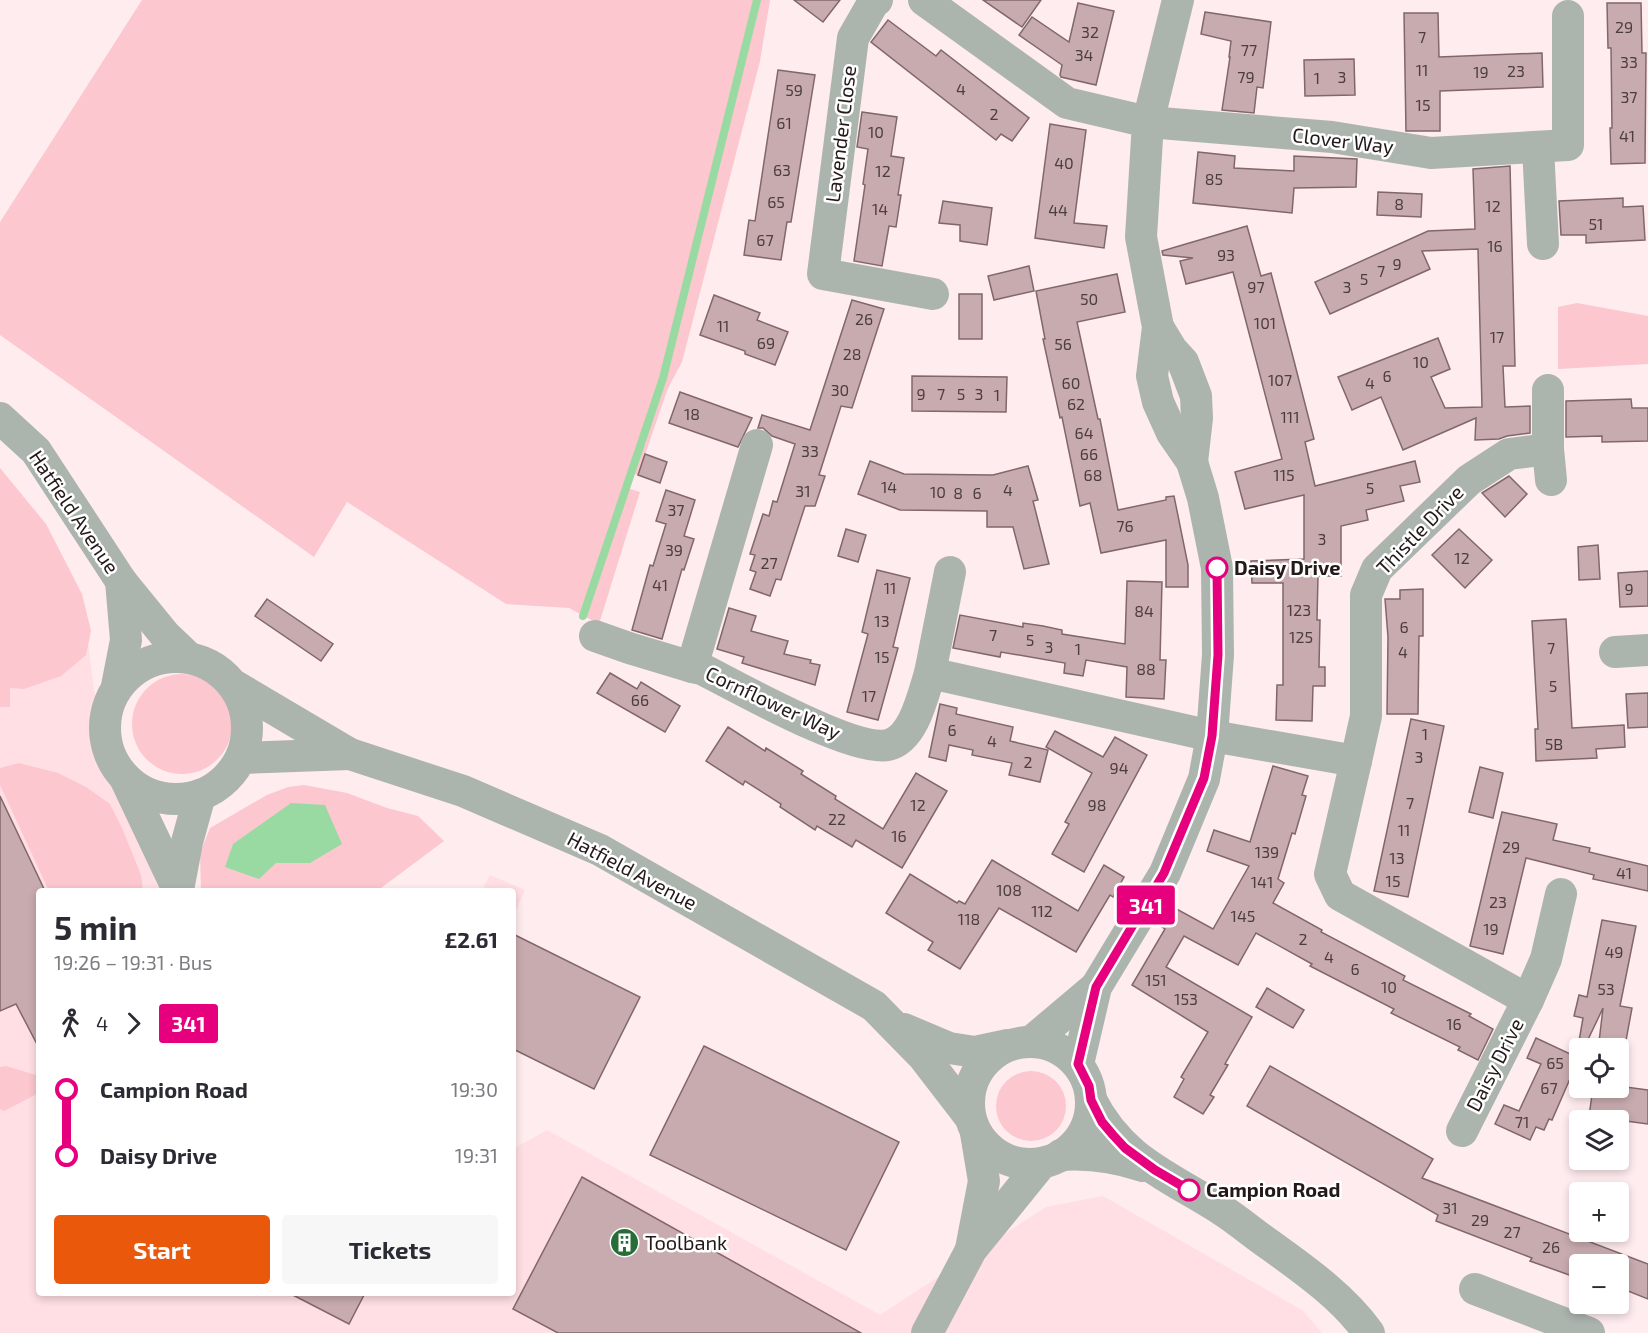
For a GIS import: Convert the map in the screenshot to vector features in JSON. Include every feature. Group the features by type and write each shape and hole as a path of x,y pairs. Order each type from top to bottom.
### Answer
{"street":[{"name":"Lavender Close","path":"877,0 853,38 823,274 933,294"},
{"path":"924,0 1067,103 1148,122"},
{"path":"1078,1064 1096,987 1164,873 1204,778 1212,736 1218,655 1217,568 1203,498 1192,462 1172,433 1158,402 1152,376 1158,327 1140,237 1148,122 1178,0"},
{"name":"Clover Way","path":"1148,122 1332,137 1431,153 1568,145 1568,16"},
{"path":"1538,148 1543,244"},
{"path":"1548,390 1548,449 1551,480"},
{"name":"Hatfield Avenue","path":"0,418 36,451 121,581 165,635 188,657"},
{"name":"Cornflower Way","path":"757,445 692,667 702,669 807,722 865,745 889,746 908,732 920,705 930,673 950,572"},
{"name":"Thistle Drive","path":"1356,761 1366,716 1366,595 1377,569 1469,480 1509,454 1548,449"},
{"name":"Hatfield Avenue","path":"117,686 126,640 121,581"},
{"path":"595,636 692,667"},
{"path":"1615,652 1648,650"},
{"path":"176,656 210,664 235,687 246,711 247,736 241,758 233,771 215,787 200,795 175,799 158,797 133,785 116,767 106,741 104,723 112,694 117,686 136,668 152,660 176,656"},
{"path":"930,673 1212,736 1356,761"},
{"name":"Hatfield Avenue","path":"235,687 350,754 463,790 600,850 874,1006 940,1076 973,1125"},
{"name":"Hatfield Avenue","path":"241,758 350,754"},
{"name":"Daisy Drive","path":"1356,761 1330,874 1340,894 1528,1000"},
{"path":"125,778 177,888"},
{"path":"178,888 187,842 200,795"},
{"name":"Daisy Drive","path":"1462,1131 1546,960 1561,894"},
{"path":"971,1250 984,1181 968,1099 975,1075 988,1058 1021,1043 1096,987"},
{"name":"Hatfield Avenue","path":"894,1025 949,1048 975,1052 1021,1043"},
{"path":"927,1333 971,1250 1051,1160 1075,1144 1086,1128 1091,1100 1089,1086 1078,1064 1067,1054 1050,1045 1021,1043"},
{"path":"1091,1100 1102,1122 1125,1148 1155,1170 1223,1211 1314,1277 1359,1319 1369,1333"},
{"path":"973,1125 991,1150 1005,1159 1051,1160 1082,1154 1120,1158 1155,1170"},
{"path":"1475,1289 1589,1333"}],"shaded area":[{"path":"142,0 770,0 760,61 682,362 668,388 638,475 634,474 630,489 640,492 599,624 569,608 506,604 347,502 314,557 0,335 0,222"},
{"path":"1577,303 1648,316 1648,364 1558,369 1558,307"},
{"path":"0,468 82,594 94,690 111,778 159,888 36,888 36,1296 516,1296 516,1147 547,1130 880,1315 1046,1207 1103,1196 1302,1310 1322,1333 0,1333"},
{"path":"0,468 46,524 82,594 91,631 86,655 61,676 24,689 10,688 10,707 0,707"},
{"path":"182,674 201,678 217,689 228,705 232,724 228,743 217,759 201,770 182,774 163,770 147,759 136,743 132,724 136,705 147,689 163,678"},
{"path":"19,763 58,773 86,787 110,804 141,875 143,888 48,888 0,785 0,768"},
{"path":"304,785 347,793 387,808 418,816 444,841 381,888 201,888 200,853 210,828 267,795 288,787"},
{"path":"291,803 325,805 342,844 310,863 276,863 259,879 225,867 233,844"},
{"path":"490,875 525,890 516,910 516,888 484,888"},
{"path":"6,1066 36,1075 36,1095 4,1111 0,1109 0,1067"},
{"path":"1038,1071 1051,1077 1060,1086 1064,1092 1066,1106 1064,1120 1056,1131 1045,1139 1024,1141 1006,1131 998,1120 996,1099 1006,1081 1017,1073"}],"building":[{"path":"794,0 840,0 823,22"},
{"path":"983,0 1041,0 1022,27"},
{"path":"1078,3 1114,11 1096,85 1061,77 1062,65 1019,35 1032,17 1069,42"},
{"path":"1607,3 1641,3 1642,53 1646,53 1645,163 1611,164 1611,48 1608,48"},
{"path":"1205,12 1271,22 1263,88 1257,87 1254,113 1222,110 1231,41 1201,34"},
{"path":"1404,13 1438,13 1439,57 1542,53 1543,87 1440,91 1440,131 1406,131"},
{"path":"888,20 936,56 941,50 1029,118 1012,141 1001,134 996,140 871,42"},
{"path":"1354,59 1355,95 1305,96 1304,60"},
{"path":"778,70 815,75 791,222 787,222 781,260 744,255 749,220 755,221"},
{"path":"862,112 897,117 891,156 904,158 896,227 889,226 882,266 854,261 868,149 857,147"},
{"path":"1050,124 1086,130 1074,223 1107,226 1104,248 1035,238"},
{"path":"1198,152 1235,156 1234,168 1294,171 1294,156 1357,159 1356,187 1294,188 1292,213 1193,203"},
{"path":"1510,166 1515,366 1503,366 1505,407 1530,406 1530,433 1499,439 1475,440 1476,418 1403,450 1381,397 1352,410 1338,377 1438,338 1450,369 1431,377 1445,408 1482,407 1478,249 1422,251 1430,269 1330,314 1315,282 1428,231 1475,229 1473,169"},
{"path":"1378,192 1422,194 1421,217 1377,215"},
{"path":"1623,198 1623,207 1643,206 1645,240 1586,243 1586,235 1561,235 1559,201"},
{"path":"943,201 992,208 987,245 960,241 960,225 939,223"},
{"path":"1247,226 1261,276 1271,273 1293,357 1314,439 1305,442 1315,486 1415,461 1420,482 1400,486 1404,501 1366,510 1368,520 1341,526 1341,576 1318,576 1319,667 1325,667 1325,686 1313,686 1312,721 1276,720 1277,685 1283,685 1283,583 1252,583 1251,561 1304,559 1304,495 1245,509 1235,472 1282,459 1233,272 1186,284 1180,261 1193,258 1163,255 1162,251"},
{"path":"1029,266 1034,291 994,300 988,276"},
{"path":"1117,274 1125,312 1077,322 1098,419 1100,419 1118,510 1166,500 1166,497 1174,496 1188,565 1188,587 1166,587 1166,540 1101,553 1090,503 1080,506 1062,417 1060,418 1043,339 1045,339 1036,291"},
{"path":"959,294 982,294 982,339 959,339"},
{"path":"714,295 760,313 757,320 788,332 775,365 745,354 745,351 700,335"},
{"path":"852,300 884,309 852,408 841,406 819,475 825,476 815,506 805,506 781,580 776,579 770,596 750,589 756,572 750,570 755,555 750,554 763,514 769,516 773,501 777,502 795,444 772,436 763,428 758,428 762,415 810,430"},
{"path":"912,376 1007,377 1006,412 912,411"},
{"path":"680,392 752,418 738,447 669,423"},
{"path":"1631,399 1632,408 1648,408 1648,441 1602,442 1602,436 1566,437 1566,401"},
{"path":"645,454 667,462 660,483 638,475"},
{"path":"870,461 904,474 993,475 1028,466 1038,500 1033,501 1049,564 1024,569 1013,527 987,527 987,511 900,510 858,494"},
{"path":"1509,476 1527,494 1505,517 1482,493"},
{"path":"666,490 695,500 684,536 694,539 684,570 682,569 662,639 632,630 650,565 653,566 666,524 656,521"},
{"path":"846,529 866,535 858,562 838,556"},
{"path":"1459,529 1492,560 1465,588 1432,555"},
{"path":"1598,545 1600,579 1579,580 1578,547"},
{"path":"877,570 910,578 893,647 898,648 878,720 847,712 868,634 862,632"},
{"path":"1648,571 1648,606 1620,607 1618,573"},
{"path":"1127,581 1162,582 1160,660 1166,660 1164,699 1126,697 1127,667 1086,660 1083,676 1064,673 1065,663 1001,652 1000,657 953,648 960,615 1023,627 1023,623 1043,626 1062,630 1062,634 1125,644"},
{"path":"1423,589 1423,636 1419,636 1418,714 1387,714 1388,637 1385,599 1400,599 1400,590"},
{"path":"267,599 333,644 321,661 255,616"},
{"path":"729,608 756,616 751,631 788,641 784,654 811,660 810,663 820,665 815,685 742,663 744,657 717,649"},
{"path":"1566,619 1572,728 1624,725 1625,747 1596,749 1597,758 1536,761 1535,729 1538,729 1532,621"},
{"path":"610,673 637,689 641,682 680,706 665,732 597,693"},
{"path":"1648,693 1648,727 1628,728 1626,694"},
{"path":"940,704 957,708 956,714 1013,727 1010,741 1048,750 1040,782 1009,775 1012,763 972,755 973,750 949,745 946,761 929,757"},
{"path":"1411,719 1444,726 1408,897 1374,891"},
{"path":"728,727 765,751 766,748 803,771 801,774 836,796 835,799 883,829 916,773 947,791 902,868 856,840 852,847 817,826 815,830 780,807 781,804 745,781 743,785 706,761"},
{"path":"1055,731 1103,757 1115,737 1147,755 1084,872 1052,854 1069,824 1065,822 1092,773 1046,747"},
{"path":"1273,766 1308,776 1302,795 1306,796 1295,834 1292,833 1278,879 1284,883 1273,903 1322,930 1321,932 1405,976 1403,980 1471,1014 1469,1016 1493,1029 1478,1060 1458,1050 1460,1047 1391,1013 1394,1009 1310,966 1312,964 1256,933 1238,965 1184,936 1166,967 1252,1017 1225,1064 1228,1065 1210,1095 1214,1097 1203,1114 1174,1097 1184,1079 1181,1077 1208,1032 1132,985 1165,929 1162,927 1173,907 1213,929 1249,866 1207,851 1214,830 1250,842"},
{"path":"1480,767 1503,773 1493,818 1469,812"},
{"path":"0,796 44,888 36,888 36,1042 16,1004 0,1011"},
{"path":"1502,812 1557,824 1553,840 1590,848 1589,852 1648,866 1648,891 1593,879 1594,875 1526,858 1503,954 1470,946"},
{"path":"992,860 1078,911 1104,865 1124,877 1113,897 1110,895 1076,952 999,908 960,969 928,950 933,942 886,913 910,874 957,903 959,901 965,904"},
{"path":"1602,920 1636,926 1620,1006 1632,1008 1626,1038 1599,1038 1603,1008 1589,1038 1580,1038 1583,1018 1574,1016 1579,995 1587,997"},
{"path":"516,935 640,997 594,1089 516,1050"},
{"path":"1267,988 1304,1010 1293,1028 1256,1007"},
{"path":"1536,1038 1569,1053 1569,1081 1552,1120 1549,1119 1544,1130 1536,1127 1530,1140 1495,1124 1504,1105 1519,1111 1541,1064 1527,1058"},
{"path":"704,1046 899,1142 846,1250 650,1155"},
{"path":"1270,1066 1433,1159 1422,1178 1569,1234 1569,1242 1590,1242 1622,1254 1569,1254 1569,1275 1530,1261 1532,1258 1436,1221 1438,1215 1247,1106"},
{"path":"1629,1087 1648,1090 1648,1124 1629,1121 1629,1110 1590,1110 1592,1098 1629,1098"},
{"name":"Toolbank","path":"582,1177 861,1333 558,1333 513,1309"},
{"path":"1629,1257 1648,1264 1648,1299 1629,1291"},
{"path":"295,1296 363,1296 349,1324"}],"waterway":[{"path":"583,616 663,378 757,0"}],"bus line":[{"name":"341","path":"1189,1190 1155,1170 1125,1148 1113,1135 1102,1122 1091,1100 1089,1086 1078,1064 1083,1034 1096,987 1164,873 1204,778 1212,736 1218,655 1217,568"}],"place":[{"name":"Daisy Drive","path":"1217,568"},
{"name":"Campion Road","path":"1189,1190"},
{"name":"Toolbank","path":"624,1243"}]}
